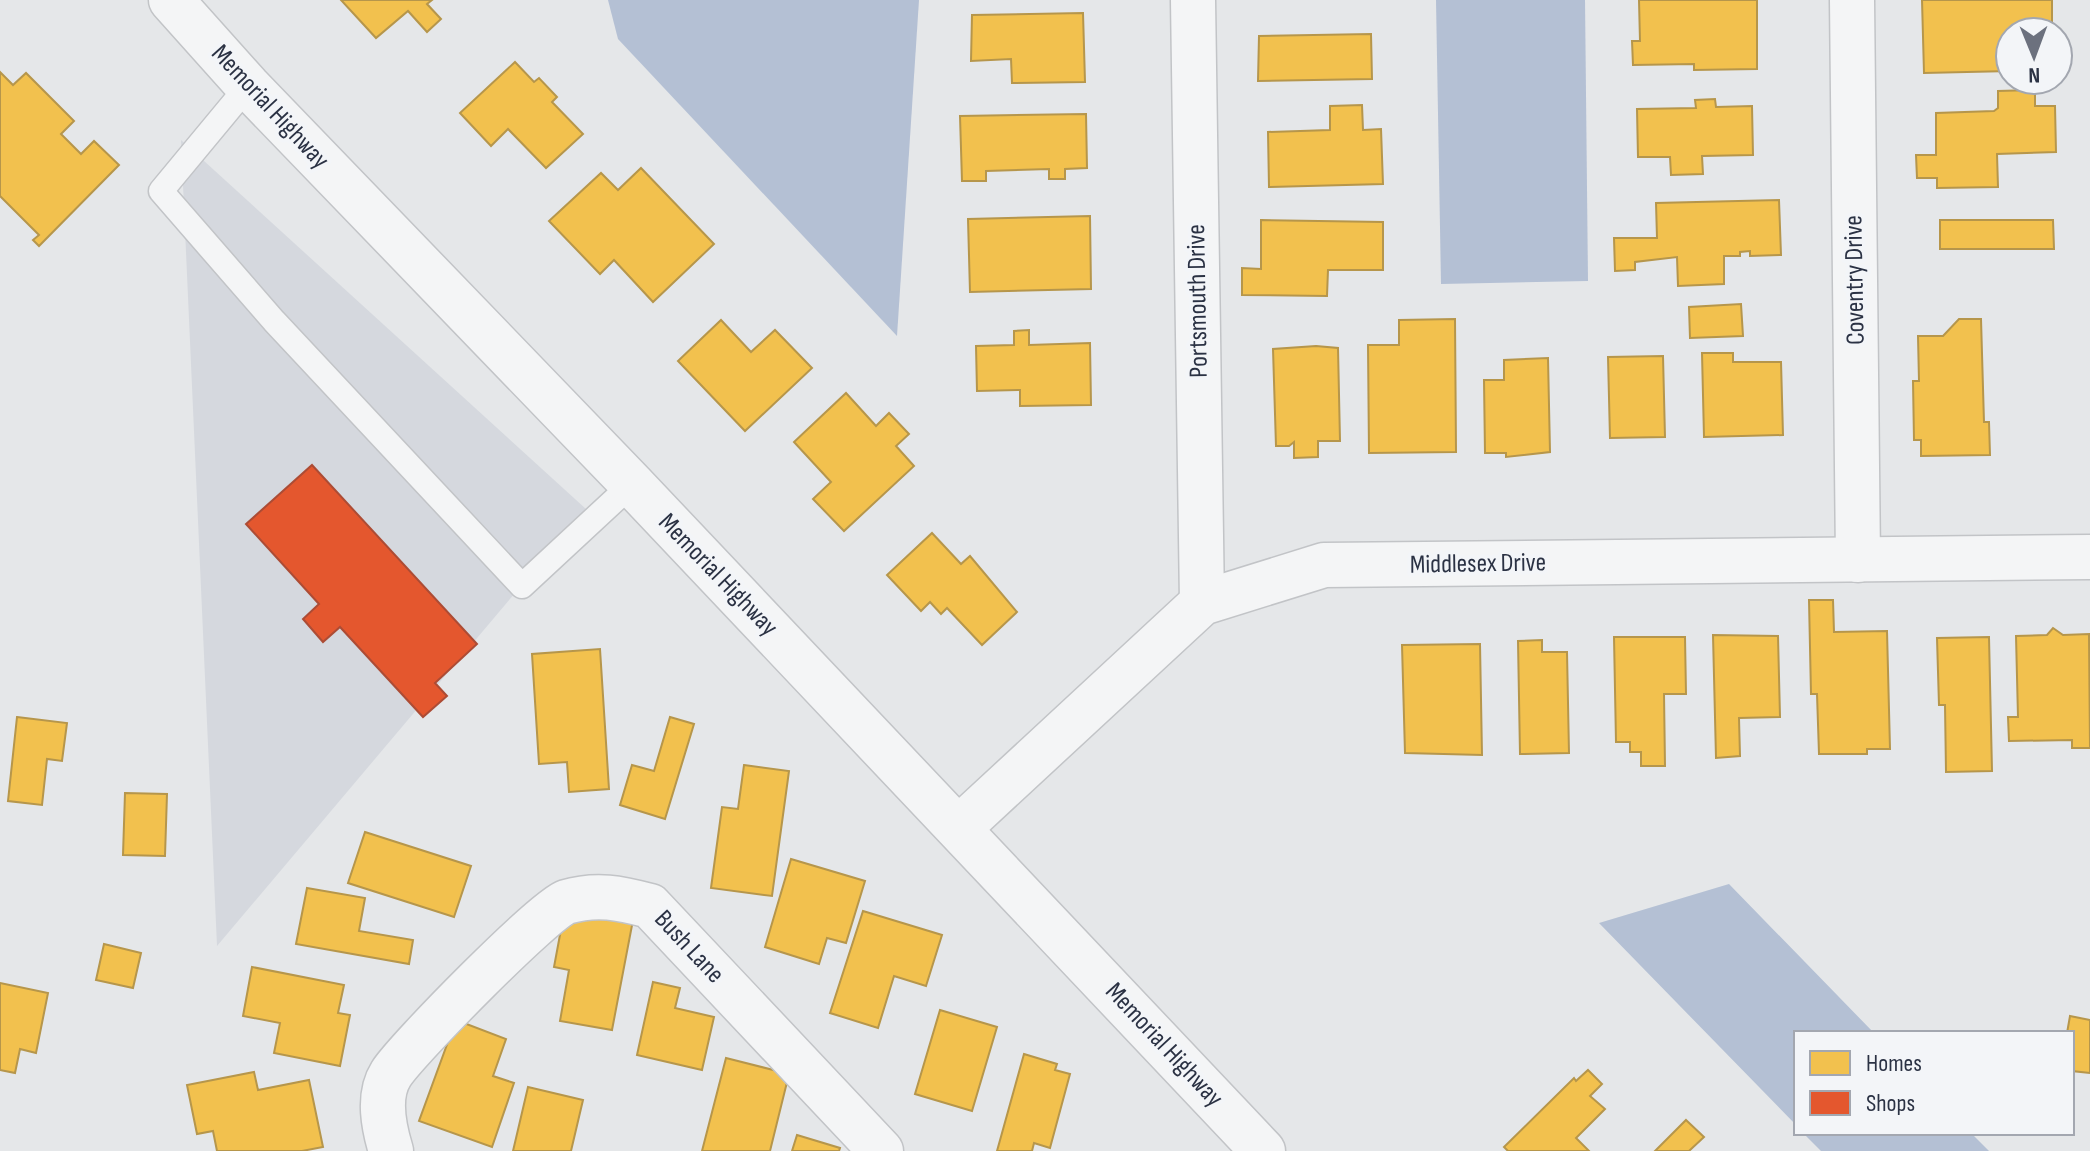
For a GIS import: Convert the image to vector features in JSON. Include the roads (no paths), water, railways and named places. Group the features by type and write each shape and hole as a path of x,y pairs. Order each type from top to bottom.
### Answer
{"street":[{"name":"Portsmouth Drive","path":"1193,0 1202,603"},
{"name":"Coventry Drive","path":"1852,0 1858,560"},
{"name":"Memorial Highway","path":"183,4 248,86 632,484 1263,1151"},
{"name":"Middlesex Drive","path":"959,828 1202,603 1324,565 2090,557"},
{"name":"Bush Lane","path":"391,1151 381,1120 390,1075 464,993 562,903 605,894 650,906 881,1151"}],"lane":[{"path":"248,86 161,191 274,321 522,586 632,484"}],"water":[{"path":"608,0 919,0 897,336 618,39"},
{"path":"1436,0 1585,0 1588,281 1441,284"},
{"path":"1729,884 1872,1031 1794,1031 1794,1123 1599,923"},
{"path":"1805,1135 1973,1135 1989,1151 1821,1151"}]}
